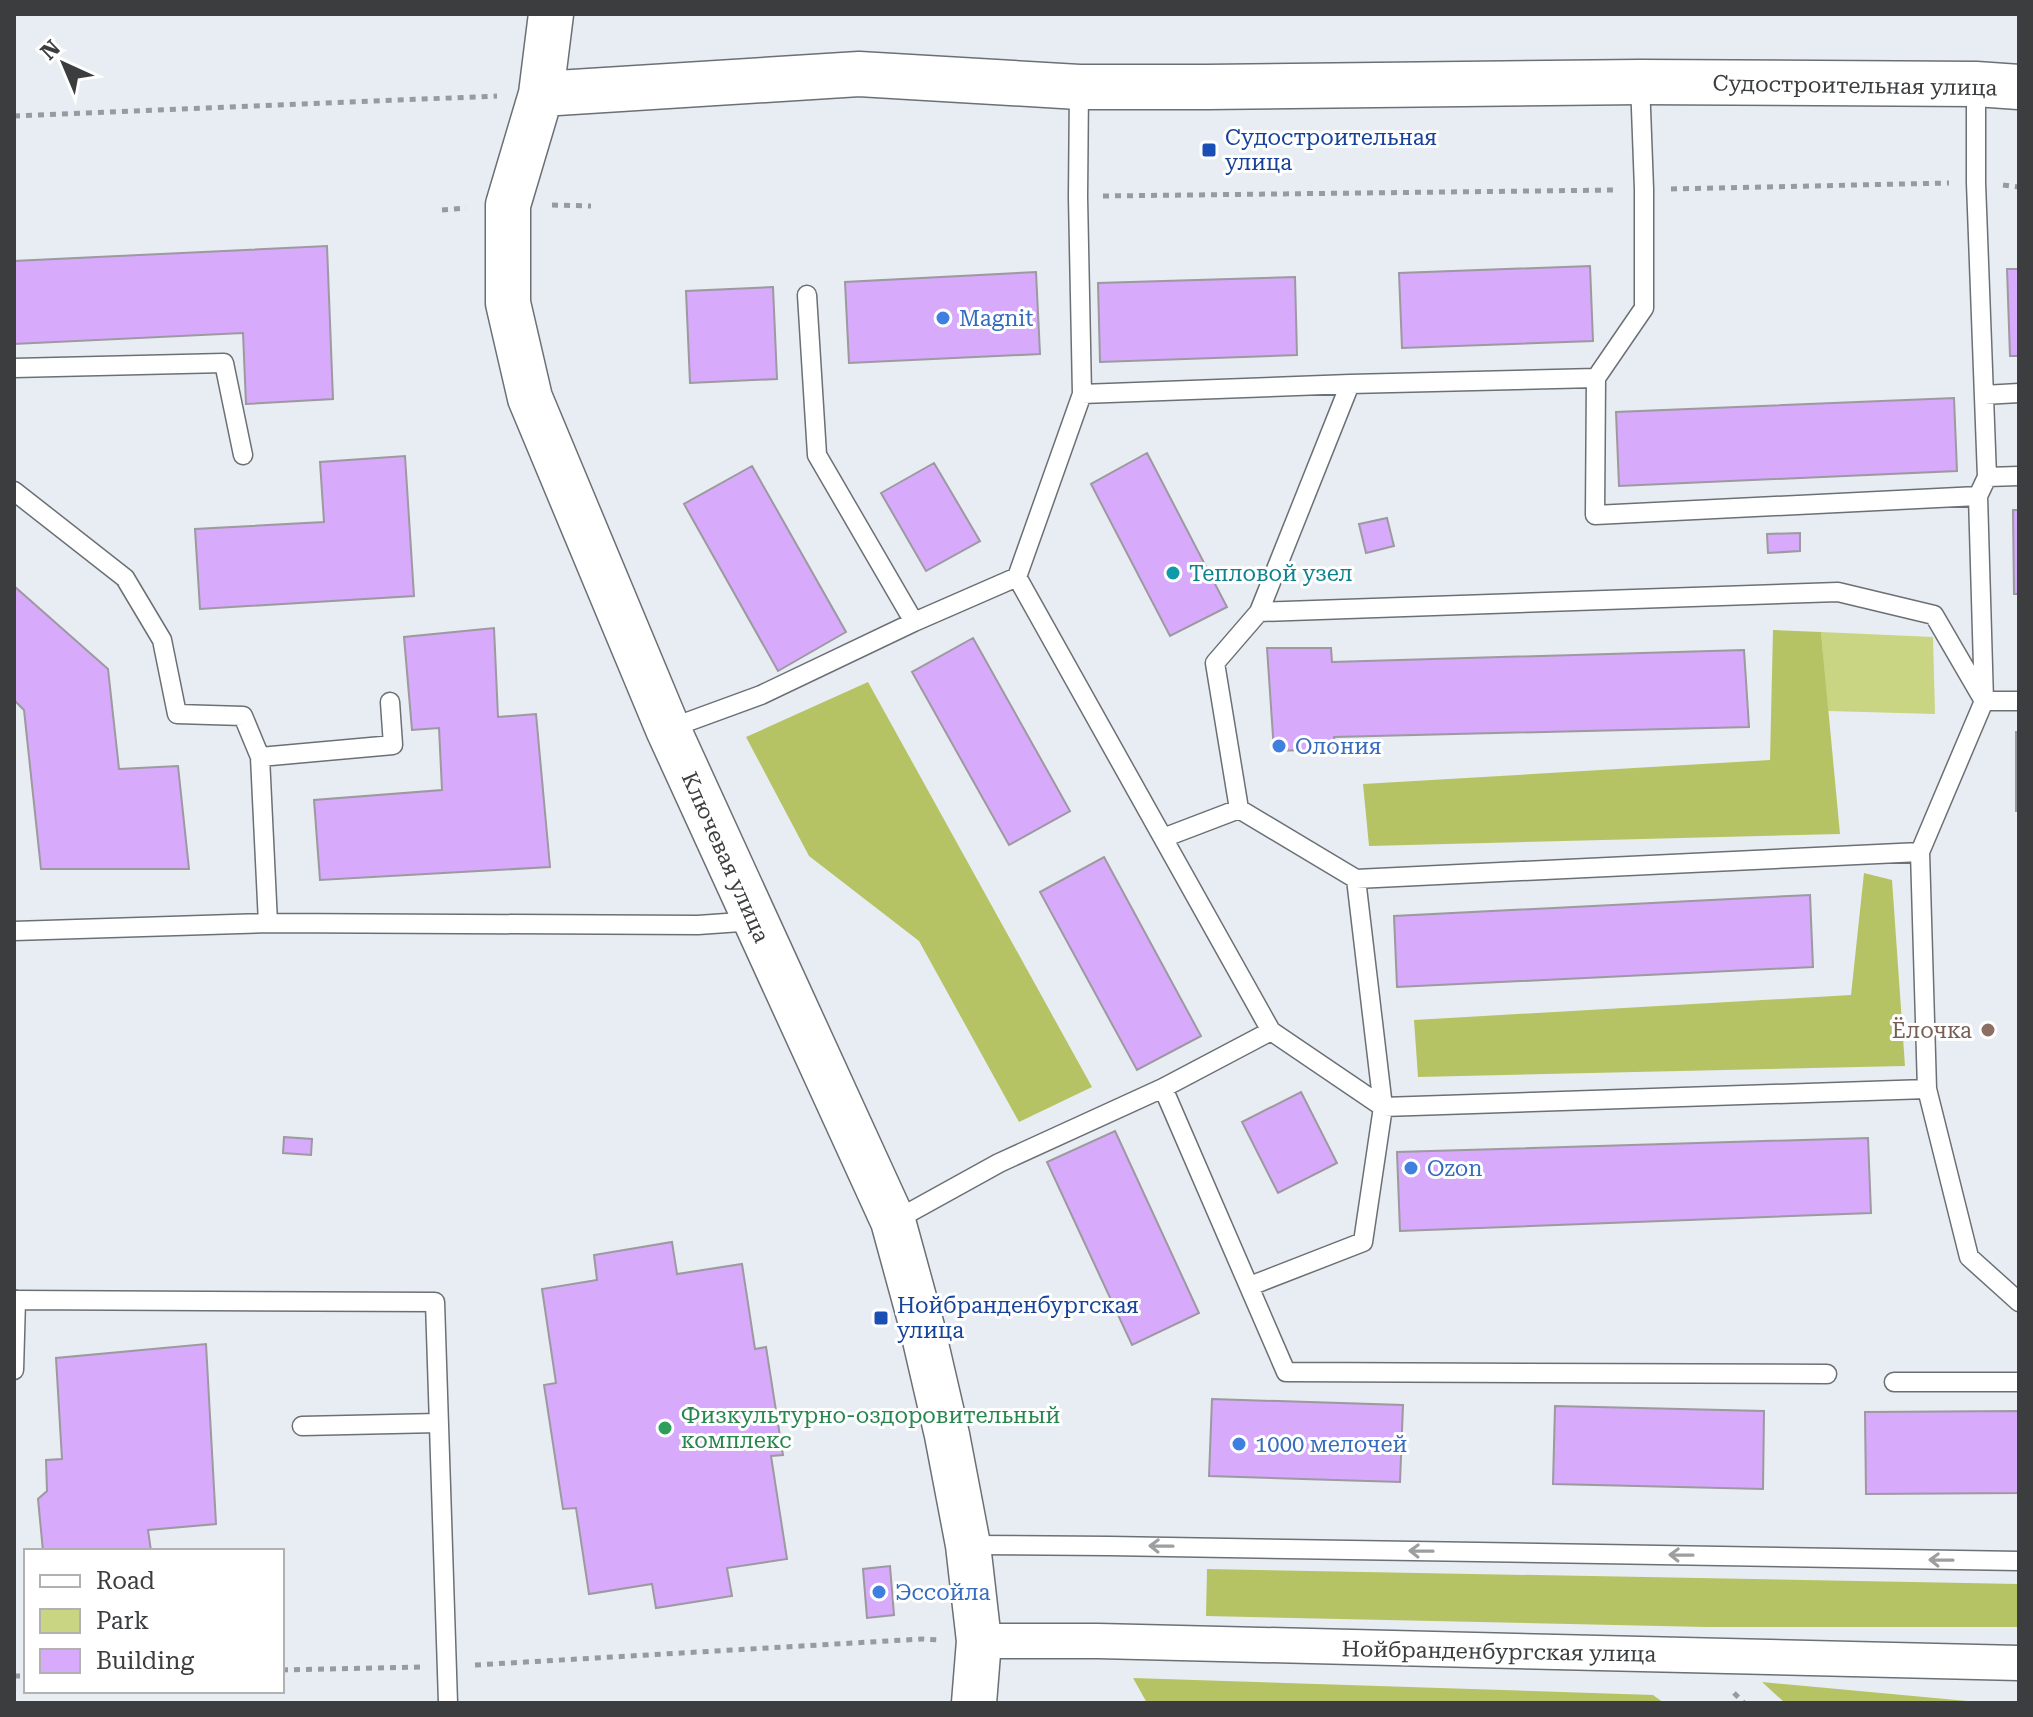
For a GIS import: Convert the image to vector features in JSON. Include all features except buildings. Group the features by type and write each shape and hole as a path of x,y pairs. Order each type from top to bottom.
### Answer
{"main road":[{"name":"Ключевая улица","path":"551,14 541,94 508,205 508,303 530,398 668,729 893,1221 940,1404 968,1545 979,1641 974,1703"},
{"name":"Судостроительная улица","path":"541,94 859,74 1079,87 1640,82 1976,84 2019,87"}],"street":[{"name":"Нойбранденбургская улица","path":"979,1641 1098,1641 2019,1663"}],"lane":[{"path":"1640,82 1644,308 1596,378 1595,515 1978,496"},
{"path":"1976,84 1976,183 1987,477 1978,496 1984,701 1920,852 1927,1089 1969,1257 2019,1302"},
{"path":"668,729 761,695 1017,577 1082,394 1079,87"},
{"path":"807,295 817,455 914,622"},
{"path":"14,368 224,363 243,455"},
{"path":"1082,394 1596,378"},
{"path":"1350,384 1259,612 1215,663 1239,809 1356,879 1920,852"},
{"path":"1984,395 2019,393"},
{"path":"1987,477 2019,476"},
{"path":"14,491 125,578 162,640 177,714 243,716 260,757 268,923"},
{"path":"1017,577 1271,1031 1383,1107 1927,1089"},
{"path":"1259,612 1838,592 1934,615 1984,701"},
{"path":"1984,701 2019,701"},
{"path":"260,757 393,745 390,702"},
{"path":"1163,838 1239,809"},
{"path":"1250,1286 1363,1242 1383,1107 1356,879"},
{"path":"14,931 268,923 698,925 755,921"},
{"path":"893,1221 999,1163 1163,1088 1271,1031"},
{"path":"1163,1088 1286,1372 1827,1374"},
{"path":"14,1370 15,1300 435,1302 448,1703"},
{"path":"1894,1382 2019,1382"},
{"path":"302,1426 438,1423"},
{"path":"968,1545 2019,1561"}],"path":[{"path":"14,116 541,94"},
{"path":"1078,197 1976,183 2019,187"},
{"path":"284,1670 447,1666 922,1639 979,1641"}],"green space":[{"path":"1773,630 1821,632 1840,834 1369,846 1363,784 1770,760"},
{"path":"1821,632 1933,637 1935,714 1828,711"},
{"path":"868,682 1092,1087 1019,1122 919,941 809,856 746,737"},
{"path":"1864,873 1892,880 1905,1066 1418,1077 1414,1020 1851,995"},
{"path":"1207,1569 2019,1584 2019,1627 1706,1627 1206,1616"},
{"path":"1133,1678 1653,1695 1664,1703 1147,1703"},
{"path":"1762,1682 1989,1703 1785,1703"}],"place":[{"name":"Судостроительная улица","path":"1209,150"},
{"name":"Magnit","path":"943,318"},
{"name":"Тепловой узел","path":"1173,573"},
{"name":"Олония","path":"1279,746"},
{"name":"Ёлочка","path":"1988,1030"},
{"name":"Ozon","path":"1411,1168"},
{"name":"Нойбранденбургская улица","path":"881,1318"},
{"name":"Физкультурно-оздоровительный комплекс","path":"665,1428"},
{"name":"1000 мелочей","path":"1239,1444"},
{"name":"Эссойла","path":"879,1592"}]}
